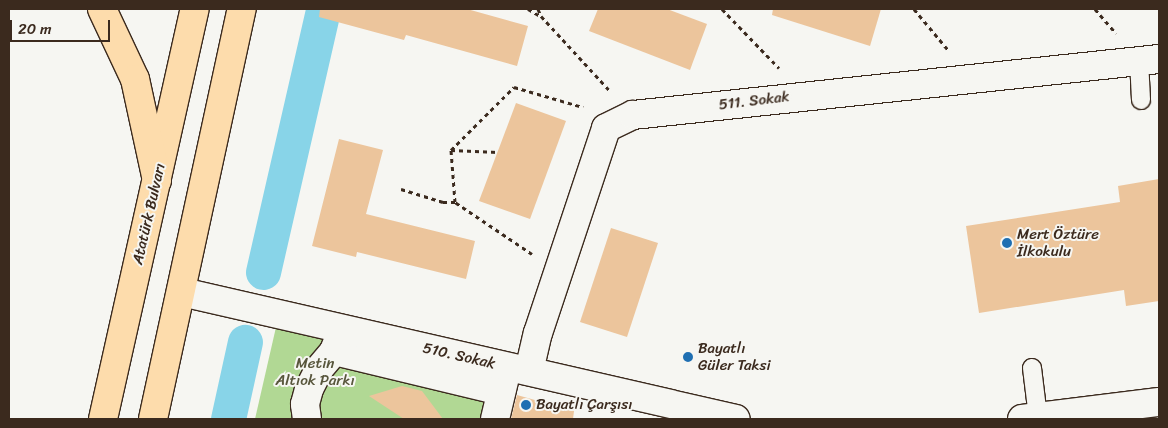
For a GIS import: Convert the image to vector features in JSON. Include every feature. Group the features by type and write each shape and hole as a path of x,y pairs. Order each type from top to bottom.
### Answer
{"main road":[{"path":"102,9 135,79 157,181"},
{"name":"Atatürk Bulvarı","path":"103,419 196,9"},
{"path":"153,419 242,9"}],"street":[{"name":"511. Sokak","path":"606,128 632,115 1149,59"},
{"path":"495,419 558,272 606,128"},
{"name":"510. Sokak","path":"182,292 338,340 736,419"},
{"path":"307,419 305,404 309,389 319,369 338,340"},
{"path":"1030,418 1159,402"}],"lane":[{"path":"1141,100 1149,59"},
{"path":"1030,418 1032,368"}],"path":[{"path":"528,9 541,16 613,94"},
{"path":"538,9 541,16"},
{"path":"722,9 785,74"},
{"path":"914,9 953,56"},
{"path":"1095,9 1118,36"},
{"path":"455,202 451,150 514,87 592,110 606,128"},
{"path":"451,150 498,152"},
{"path":"401,189 444,202 455,202 558,272"}],"green space":[{"name":"Metin Altıok Parkı","path":"279,314 507,367 495,419 255,419"}],"building":[{"path":"320,9 467,9 528,26 517,66 406,35 404,40 319,17"},
{"path":"598,9 667,9 707,24 690,70 589,31"},
{"path":"773,9 881,9 870,46 772,15"},
{"path":"516,103 566,121 530,219 479,201"},
{"path":"339,139 383,150 366,214 475,241 466,279 357,252 356,257 312,246"},
{"name":"Mert Öztüre İlkokulu","path":"1159,179 1159,301 1126,306 1124,290 979,313 966,226 1120,202 1118,186"},
{"path":"611,228 658,243 627,337 580,322"},
{"path":"402,386 422,391 443,419 404,419 369,396"},
{"name":"Bayatlı Çarşısı","path":"517,395 574,411 573,419 511,419"}],"waterway":[{"path":"263,272 323,9"},
{"path":"228,419 245,342"}],"place":[{"name":"Mert Öztüre İlkokulu","path":"1007,243"},
{"name":"Bayatlı Güler Taksi","path":"688,357"},
{"name":"Bayatlı Çarşısı","path":"526,405"}]}
